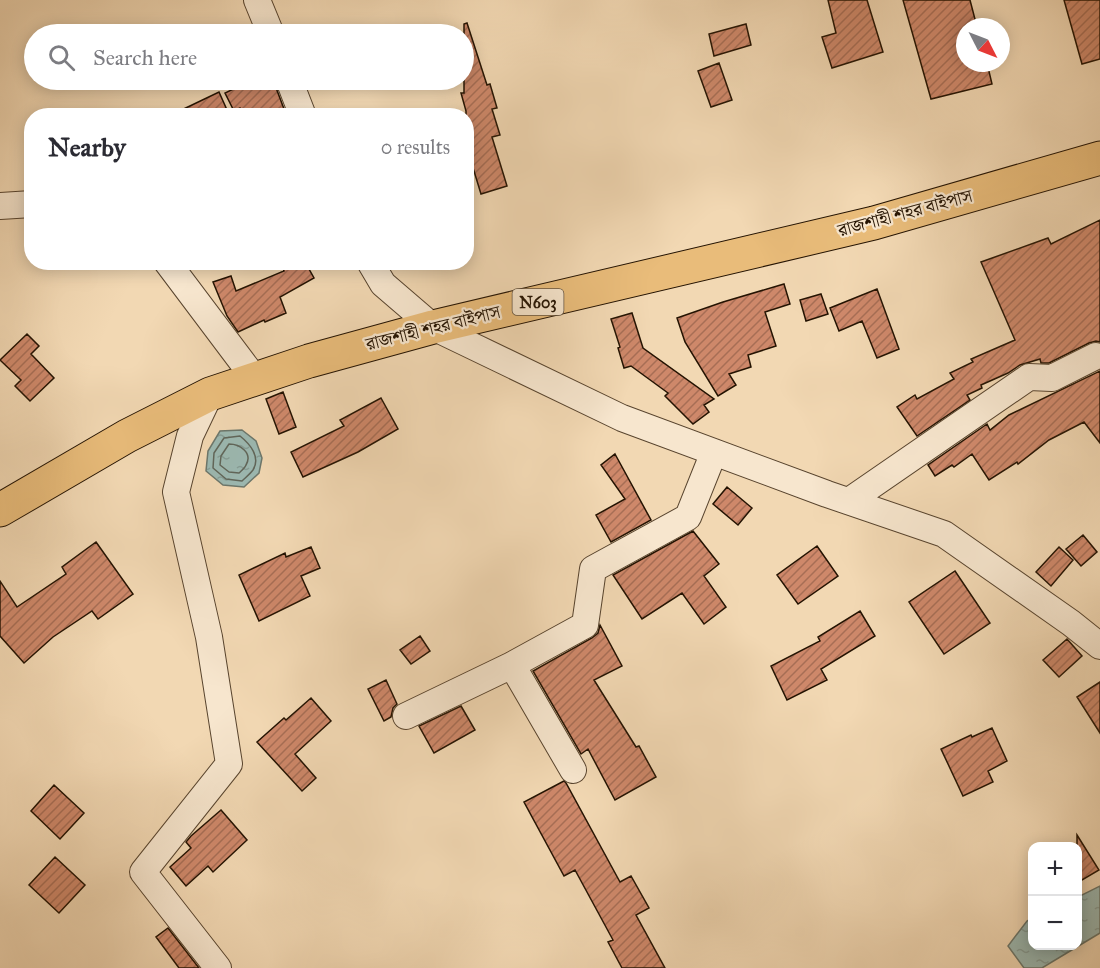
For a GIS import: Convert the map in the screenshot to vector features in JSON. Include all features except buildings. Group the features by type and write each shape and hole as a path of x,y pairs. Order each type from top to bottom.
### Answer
{"highway":[{"name":"রাজশাহী শহর বাইপাস","path":"0,510 127,436 210,394 309,361 433,327 874,223 1100,158"}],"street":[{"path":"257,0 267,24"},
{"path":"293,90 300,108"},
{"path":"0,206 24,204"},
{"path":"173,270 255,379"},
{"path":"375,270 383,284 433,327 622,418 944,534 1100,646"},
{"path":"849,501 1029,376 1052,378 1096,356"},
{"path":"210,394 190,436 176,492 209,637 229,764 143,872 218,968"},
{"path":"406,716 585,625 593,569 688,517 714,452"},
{"path":"512,664 573,770"}],"water":[{"path":"242,430 256,441 262,458 259,473 244,487 223,485 206,471 208,451 220,431"},
{"path":"1100,886 1100,933 1082,944 1082,896"},
{"path":"1027,921 1028,950 1072,950 1042,968 1024,968 1008,946"}]}
